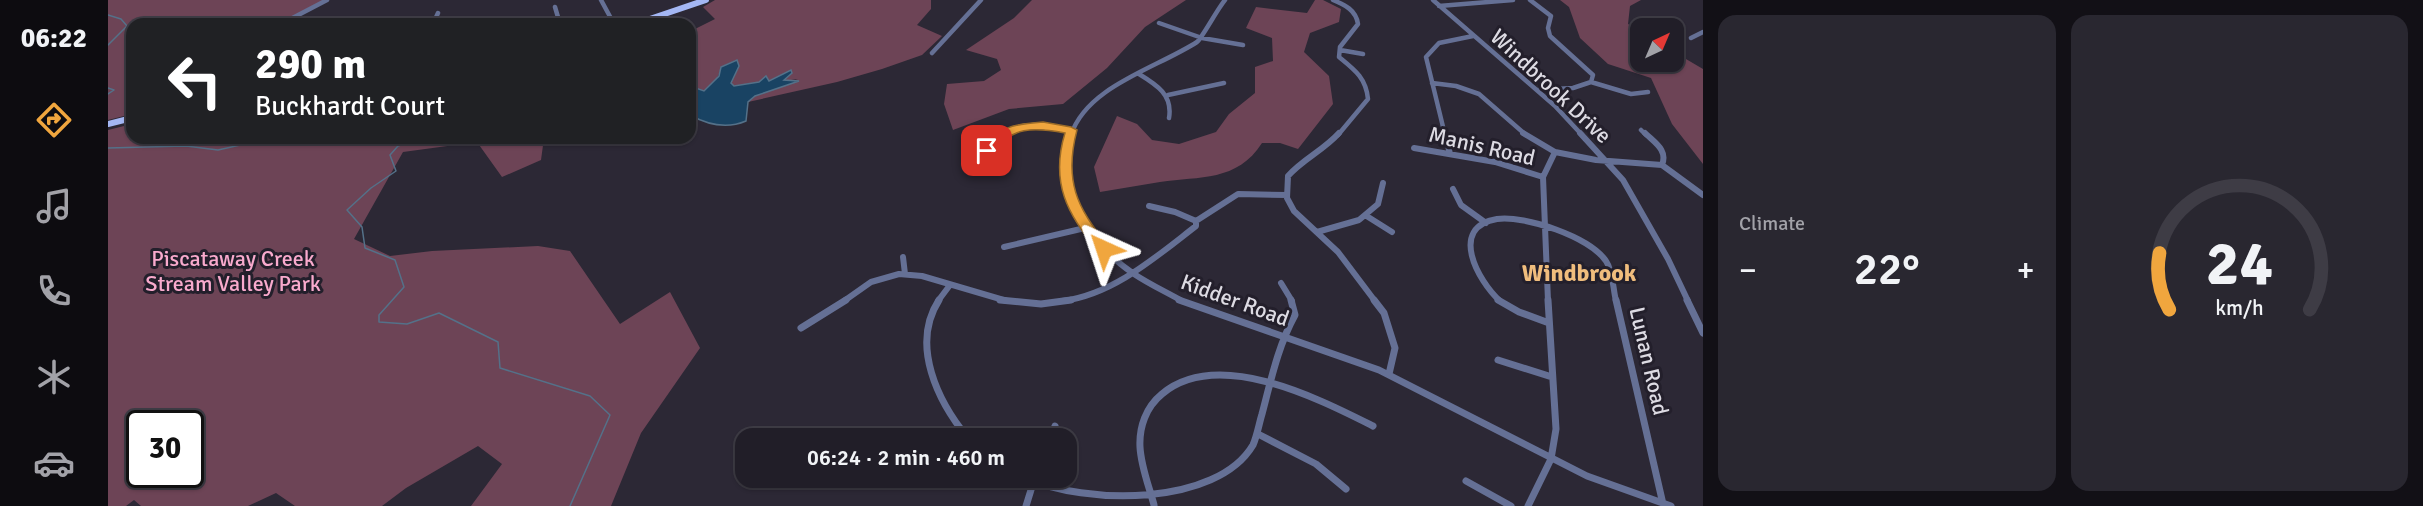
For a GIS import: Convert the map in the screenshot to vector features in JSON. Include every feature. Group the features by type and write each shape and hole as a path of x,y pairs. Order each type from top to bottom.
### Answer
{"main road":[{"path":"653,18 706,0"},
{"path":"108,124 126,120"}],"street":[{"path":"292,18 327,0"},
{"path":"602,0 611,18"},
{"path":"932,52 981,0"},
{"path":"1202,38 1212,15 1225,0"},
{"path":"1333,0 1349,7 1357,15 1358,24 1340,50 1339,57 1359,73 1367,86 1368,99 1356,116 1331,142 1300,163 1288,176 1287,195 1294,211 1338,252 1384,314 1395,348 1389,374"},
{"name":"Windbrook Drive","path":"1432,0 1571,121 1608,161 1640,206 1700,317 1703,333"},
{"path":"1438,6 1513,0"},
{"path":"1530,0 1551,16 1547,27 1550,34 1589,68 1593,75 1591,82"},
{"path":"555,7 558,18"},
{"path":"436,18 438,13"},
{"path":"1159,23 1202,38 1243,45"},
{"path":"1691,38 1703,32"},
{"path":"1450,154 1426,57 1428,51 1445,41 1473,36"},
{"name":"Kidder Road","path":"1202,38 1098,98 1071,130 1065,154 1065,179 1071,199 1086,228 1132,273 1188,304 1389,374 1587,476 1667,505"},
{"path":"1340,50 1363,54"},
{"path":"1139,74 1167,95 1171,108 1169,118"},
{"path":"1536,90 1573,88 1591,82 1624,93 1648,92"},
{"path":"1167,95 1224,83"},
{"path":"1432,83 1456,86 1479,94 1520,131 1555,152 1608,161 1662,165 1703,195"},
{"path":"980,162 997,138 1014,128 1043,125 1071,130"},
{"path":"1641,130 1664,152 1665,158 1662,165"},
{"name":"Manis Road","path":"1414,148 1495,162 1543,177"},
{"path":"1528,506 1551,459 1556,421 1543,177 1555,152"},
{"path":"1317,232 1359,220 1378,204 1383,183"},
{"path":"1453,189 1453,195 1462,207 1486,223 1473,234 1470,241 1471,258 1478,275 1504,305 1549,323"},
{"path":"801,328 828,313 866,284 881,278 905,274 926,277 1005,301 1042,303 1094,294 1132,273 1196,226 1196,221 1213,208 1238,194 1287,195"},
{"path":"1149,206 1175,212 1196,221"},
{"path":"1365,215 1392,232"},
{"name":"Lunan Road","path":"1486,223 1509,220 1568,234 1591,246 1609,266 1667,505"},
{"path":"1004,247 1086,228"},
{"path":"903,257 905,274"},
{"path":"1064,488 1093,497 1153,504 1191,495 1222,482 1244,461 1258,434 1283,338 1295,315 1292,301 1281,283"},
{"path":"950,285 937,303 930,319 926,338 927,353 944,404 961,428"},
{"path":"1498,360 1552,377"},
{"path":"1153,504 1140,456 1143,423 1156,400 1179,384 1201,376 1242,377 1272,384 1373,426"},
{"path":"1258,434 1312,462 1346,489"},
{"path":"1466,481 1511,506"},
{"path":"1026,506 1031,488"}],"green space":[{"path":"108,0 324,0 290,18 126,18 126,116 108,120"},
{"path":"715,0 931,0 931,9 917,25 942,36 922,55 882,69 837,82 748,102 755,96 798,79 784,81 790,71 768,81 766,77 759,82 734,86 731,83 739,66 736,60 721,67 715,81 704,91 696,88 696,28 715,19 703,7"},
{"path":"1032,0 1186,0 1145,27 1107,68 1063,104 1009,109 953,130 944,104 947,84 984,81 1001,70 997,59 966,50 1014,18"},
{"path":"1315,0 1323,0 1341,9 1339,22 1310,33 1304,52 1329,76 1333,104 1298,149 1280,143 1262,143 1241,165 1217,175 1100,192 1094,167 1117,116 1137,124 1152,140 1179,144 1216,132 1229,114 1255,93 1255,67 1273,61 1272,38 1246,28 1256,7 1307,13"},
{"path":"1560,0 1641,0 1630,6 1628,24 1630,25 1630,71 1608,64 1580,38 1569,7"},
{"path":"1684,58 1703,69 1703,164 1672,124 1651,78 1633,72 1684,72"},
{"name":"Piscataway Creek Stream Valley Park","path":"126,126 126,144 462,144 403,152 354,239 390,256 432,251 538,246 570,251 620,324 670,292 700,348 641,433 611,506 471,506 502,464 478,446 406,488 382,506 295,506 276,493 248,506 141,506 134,500 126,506 108,506 108,130"},
{"path":"478,144 543,144 541,160 502,177"}],"water":[{"path":"737,60 739,66 731,83 734,86 759,82 766,76 769,81 791,70 792,73 784,80 799,81 755,96 748,102 746,121 732,125 718,125 696,118 696,88 704,91 719,76 721,67"}],"waterway":[{"path":"108,15 121,19 126,25"},
{"path":"108,45 126,27"},
{"path":"108,88 114,90 108,94"},
{"path":"108,148 186,146 218,150 244,144"},
{"path":"404,144 398,146 390,155 396,171 371,188 347,210 362,227 365,248 395,260 404,287 379,315 379,322 407,324 439,313 498,342 500,368 590,396 610,415 570,506"}],"district":[{"name":"Windbrook","path":"1579,273"}],"route":[{"path":"987,151 997,138 1018,127 1043,125 1071,130 1065,154 1065,179 1083,225 1104,249"}]}
